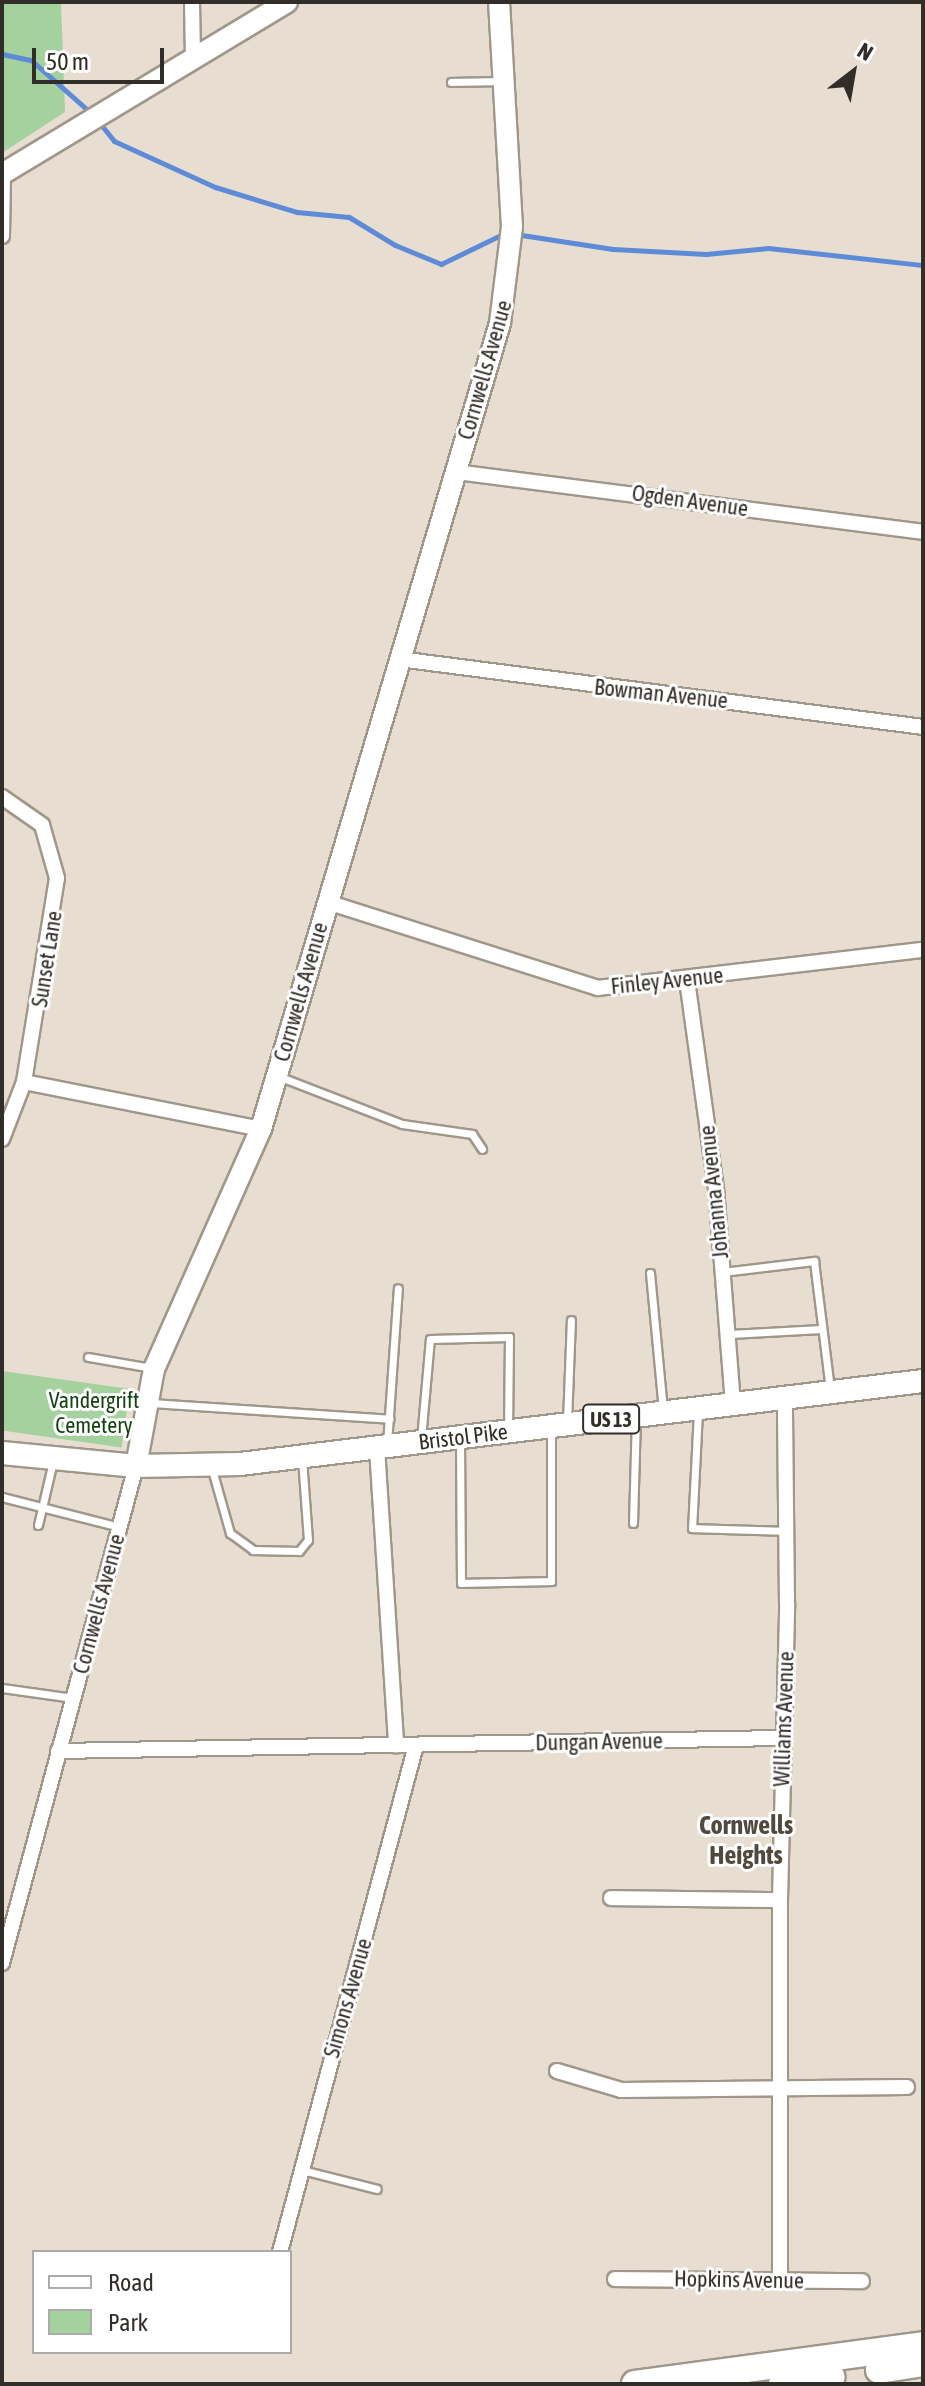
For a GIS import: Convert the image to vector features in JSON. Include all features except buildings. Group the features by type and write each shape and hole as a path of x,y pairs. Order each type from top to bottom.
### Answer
{"highway":[{"path":"635,2384 923,2345"},
{"path":"782,2384 923,2363"}],"main road":[{"name":"Bristol Pike","path":"2,1453 136,1466 211,1466 923,1381"}],"street":[{"path":"192,2 193,58"},
{"path":"2,236 2,173 287,2"},
{"name":"Cornwells Avenue","path":"2,1963 136,1466 145,1402 154,1369 261,1129 500,323 512,233 499,2"},
{"name":"Ogden Avenue","path":"456,472 923,532"},
{"name":"Bowman Avenue","path":"399,659 923,727"},
{"name":"Sunset Lane","path":"2,797 42,825 57,878 24,1082 2,1139"},
{"name":"Finley Avenue","path":"327,902 598,988 923,950"},
{"name":"Johanna Avenue","path":"687,980 722,1272 733,1404"},
{"path":"24,1082 261,1129"},
{"name":"Williams Avenue","path":"780,2280 780,1900 787,1531 785,1398"},
{"path":"58,1751 396,1745 382,1447"},
{"name":"Dungan Avenue","path":"396,1745 783,1738"},
{"name":"Simons Avenue","path":"280,2250 416,1745"},
{"path":"611,1898 780,1900"},
{"path":"557,2071 621,2090 780,2092 907,2087"},
{"name":"Hopkins Avenue","path":"615,2279 862,2281"}],"lane":[{"path":"451,82 504,80"},
{"path":"276,1075 402,1124 472,1134 482,1149"},
{"path":"722,1272 814,1261 830,1392"},
{"path":"650,1273 663,1413"},
{"path":"382,1447 389,1419 398,1288"},
{"path":"460,1438 461,1583 551,1581 558,1426 571,1320"},
{"path":"727,1334 822,1329"},
{"path":"421,1442 430,1339 509,1337 508,1432"},
{"path":"88,1357 154,1369"},
{"path":"145,1402 389,1419"},
{"path":"698,1408 692,1528 787,1531"},
{"path":"633,1523 636,1416"},
{"path":"211,1466 230,1533 253,1550 299,1551 308,1540 302,1457"},
{"path":"38,1525 54,1458"},
{"path":"2,1497 120,1527"},
{"path":"2,1688 73,1698"},
{"path":"300,2170 377,2189"}],"green space":[{"path":"2,2 61,2 65,112 2,153"},
{"name":"Vandergrift Cemetery","path":"2,1371 130,1389 122,1447 2,1431"}],"waterway":[{"path":"2,54 31,60 92,114"},
{"path":"98,121 114,141 215,187 297,212 349,217 395,245 441,264 505,233"},
{"path":"515,234 613,249 706,254 768,248 923,265"}],"district":[{"name":"Cornwells Heights","path":"746,1841"}]}
